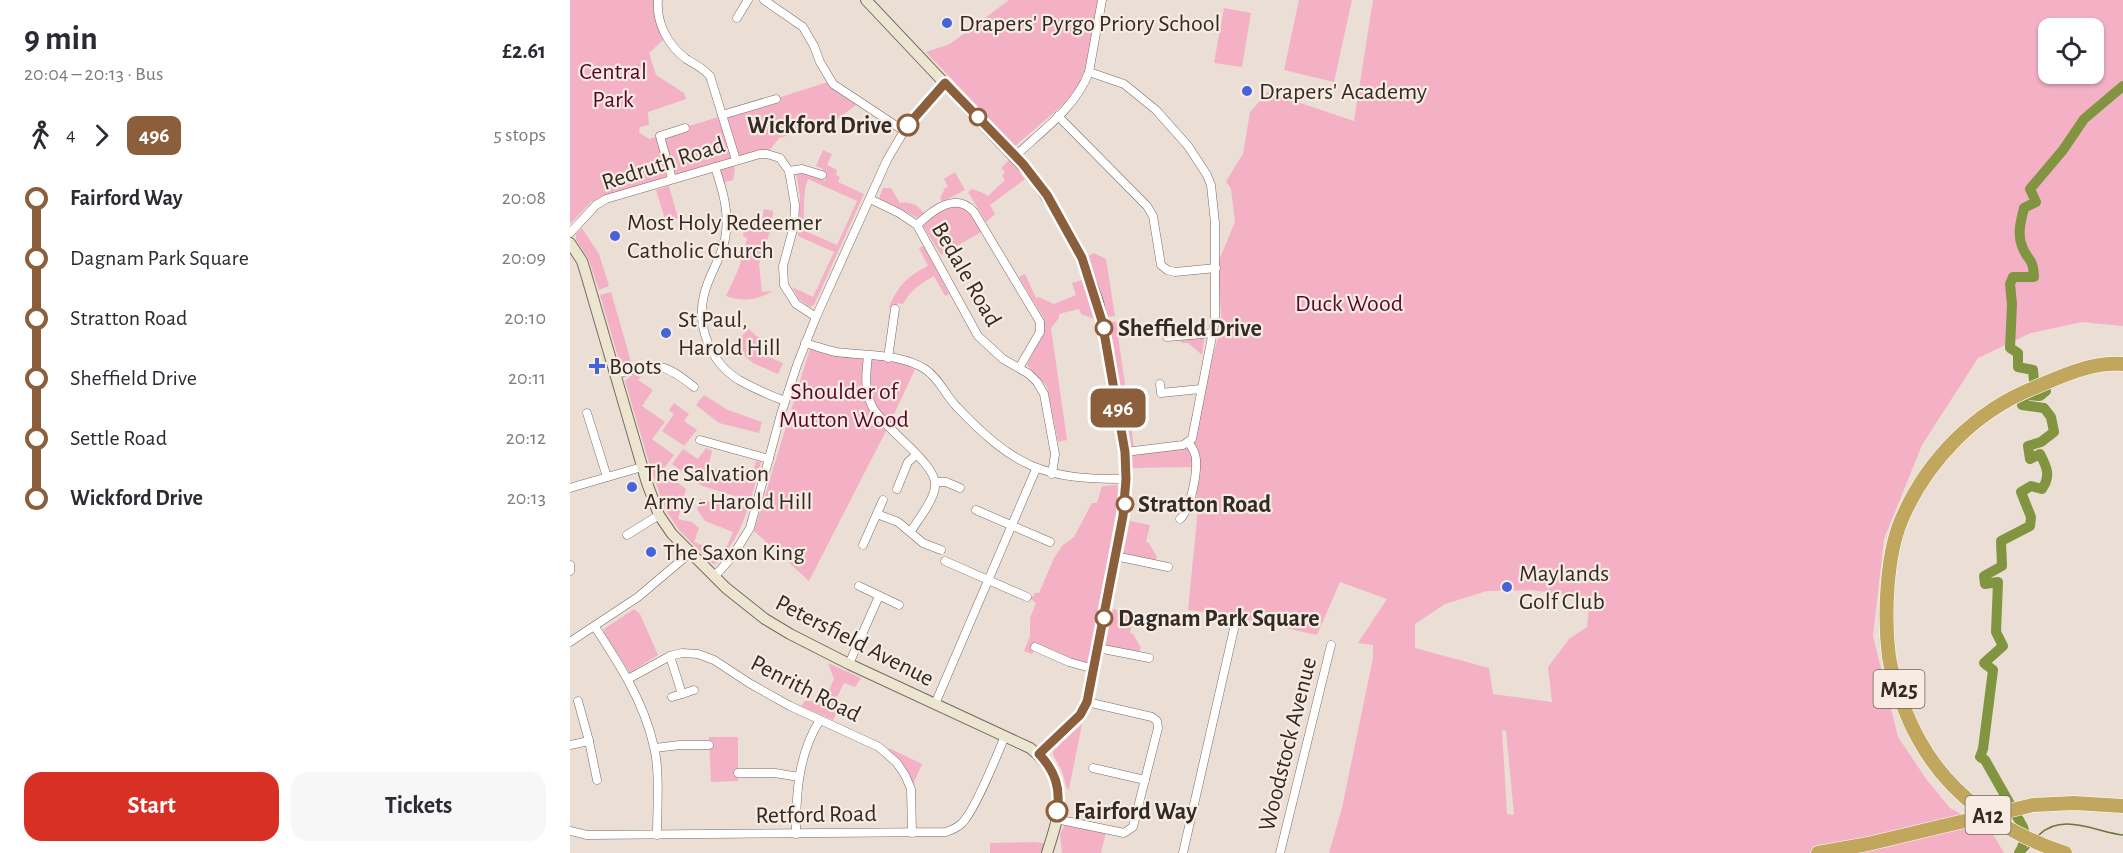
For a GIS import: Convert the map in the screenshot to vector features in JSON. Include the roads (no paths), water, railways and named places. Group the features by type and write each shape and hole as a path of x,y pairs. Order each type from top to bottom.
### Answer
{"highway":[{"name":"M25","path":"2065,853 1997,823 1958,792 1918,738 1903,703 1890,658 1887,612 1890,565 1900,523 1921,482 1940,455 1961,433 2002,403 2028,390 2093,366 2123,364"},
{"name":"A12","path":"1818,853 1868,844 2033,806 2074,803 2123,806"}],"street":[{"path":"658,0 659,17 666,37 680,54 710,76 736,160"},
{"path":"737,18 748,0"},
{"path":"764,0 803,27 833,84 904,131"},
{"path":"866,0 1033,177 1057,212 1082,258 1104,331 1125,452 1126,479 1123,516 1087,702 1080,715 1039,754"},
{"path":"1015,156 1077,96 1089,72 1102,0"},
{"path":"1089,72 1124,84 1170,125 1201,166 1210,185 1214,204 1216,268 1214,333 1193,434 1183,445 1125,452"},
{"path":"714,577 732,557 750,528 785,401 805,343 887,160 904,131 927,101 945,83"},
{"path":"722,115 776,99"},
{"path":"1058,116 1147,206 1153,216 1161,264 1167,270 1175,272 1216,268"},
{"path":"672,179 660,136 685,129"},
{"name":"Redruth Road","path":"570,233 596,205 606,199 736,160 767,154 780,158 789,171"},
{"path":"715,167 726,203 727,226 721,253 703,297 701,309 703,330 711,349 727,371 748,385 785,401"},
{"path":"816,317 796,304 784,285 782,276 784,255 794,226 795,205 789,171 802,169 822,175"},
{"name":"Bedale Road","path":"870,199 917,225 978,336 1003,359 1037,382 1044,394 1055,454 1052,474"},
{"path":"917,225 946,204 957,201 965,204 974,212 1040,322 1040,332 1019,368"},
{"name":"Petersfield Avenue","path":"570,243 584,267 642,467 659,515 672,534 714,577 745,604 790,634 1039,754 1050,766 1057,782 1059,800 1052,842 1047,853"},
{"path":"888,358 895,309"},
{"path":"1167,337 1214,333"},
{"path":"805,343 834,351 909,361 932,374 950,400 1004,451 1036,469 1082,479 1126,479"},
{"path":"868,356 866,381 872,406 882,421 932,472 936,482 935,491 911,531"},
{"path":"616,374 651,365 664,366 675,371 694,387"},
{"path":"1160,384 1161,393 1201,389"},
{"path":"587,412 607,477"},
{"path":"700,440 769,459"},
{"path":"1180,519 1190,498 1194,480 1196,458 1188,442"},
{"path":"897,489 908,462 916,455"},
{"path":"570,488 642,467"},
{"path":"935,704 1036,469"},
{"path":"936,482 946,482 960,488"},
{"path":"863,546 883,500"},
{"path":"976,510 1050,542"},
{"path":"877,514 898,522 923,543 941,550"},
{"path":"627,535 659,515"},
{"path":"570,642 596,627 638,597 690,553"},
{"path":"1115,556 1168,567"},
{"path":"945,561 1027,597"},
{"path":"570,565 570,571"},
{"path":"859,586 899,605"},
{"path":"849,664 879,596"},
{"path":"1183,853 1236,620"},
{"path":"596,627 628,679 646,717 655,748 657,835"},
{"name":"Woodstock Avenue","path":"1280,853 1331,645"},
{"path":"1035,647 1070,662 1094,669"},
{"path":"1098,648 1149,658"},
{"name":"Penrith Road","path":"628,679 670,656 682,653 698,654 714,660 761,690 879,747 897,763 905,775 910,789 912,833"},
{"path":"670,656 682,694"},
{"path":"672,697 694,690"},
{"path":"578,701 597,780"},
{"path":"1056,819 1121,832 1133,827 1158,728 1157,721 1152,717 1087,702"},
{"path":"796,834 799,777 810,740 820,720"},
{"name":"Retford Road","path":"570,831 587,835 946,832 962,824 970,812 1005,736"},
{"path":"570,746 589,741"},
{"path":"655,748 709,745"},
{"path":"1093,768 1145,780"},
{"path":"738,773 799,777"},
{"name":"Petersfield Avenue","path":"1052,842 1056,853"}],"waterway":[{"path":"2019,853 2024,840 2023,827 1985,760 1980,757 1993,670 1984,663 2003,646 1996,632 1998,582 1985,584 1984,576 2002,566 2001,541 2030,526 2031,517 2021,492 2031,486 2042,489 2047,476 2040,454 2030,459 2028,446 2041,442 2054,432 2051,417 2044,408 2022,405 2026,395 2040,396 2046,391 2034,381 2033,370 2018,367 2018,353 2010,348 2012,304 2010,284 2013,277 2034,277 2031,262 2024,251 2020,237 2024,208 2036,202 2030,189 2063,150 2084,119 2123,86"},
{"path":"2039,835 2048,828 2069,824 2123,835"},
{"path":"2024,853 2030,846"}],"place":[{"name":"Drapers' Pyrgo Priory School","path":"947,23"},
{"name":"Drapers' Academy","path":"1247,91"},
{"name":"Wickford Drive","path":"908,125"},
{"name":"Most Holy Redeemer Catholic Church","path":"615,236"},
{"name":"Sheffield Drive","path":"1104,328"},
{"name":"St Paul, Harold Hill","path":"666,333"},
{"name":"Boots","path":"597,366"},
{"name":"The Salvation Army - Harold Hill","path":"632,487"},
{"name":"Stratton Road","path":"1125,504"},
{"name":"The Saxon King","path":"651,552"},
{"name":"Maylands Golf Club","path":"1507,587"},
{"name":"Dagnam Park Square","path":"1104,618"},
{"name":"Fairford Way","path":"1057,811"}],"park label":[{"name":"Central Park","path":"613,85"},
{"name":"Duck Wood","path":"1349,303"},
{"name":"Shoulder of Mutton Wood","path":"844,405"}]}
